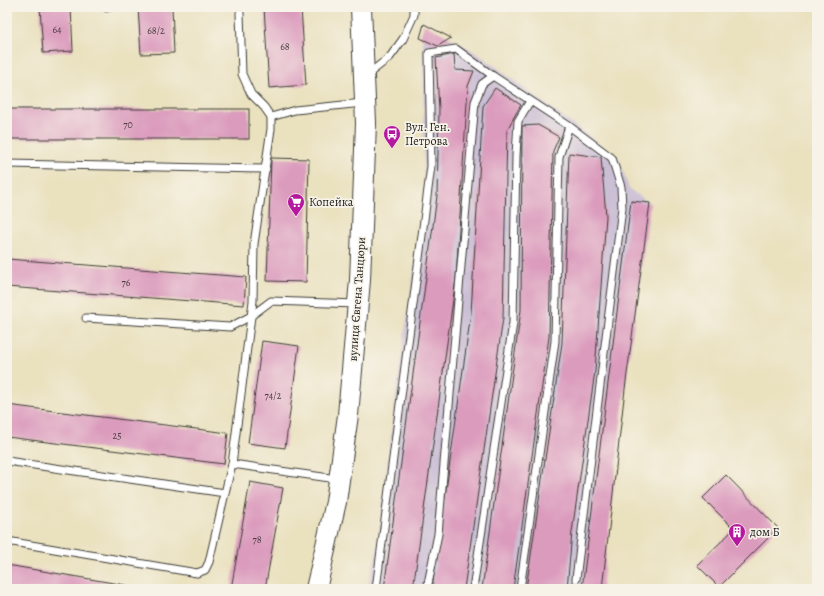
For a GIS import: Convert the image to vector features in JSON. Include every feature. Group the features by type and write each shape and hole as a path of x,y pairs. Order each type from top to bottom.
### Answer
{"street":[{"name":"вулиця Євгена Танцюри","path":"316,589 336,502 348,415 360,280 366,123 361,7"}],"lane":[{"path":"364,77 390,57 403,39 414,15 414,7"},
{"path":"7,542 197,573 205,570 209,562 232,464 253,301 254,244 271,129 271,117 264,107 251,94 242,74 240,13"},
{"path":"376,589 431,166 429,53 456,49 493,76 569,126 612,158 621,187 622,208 576,579"},
{"path":"427,589 438,534 476,102 482,84 493,76"},
{"path":"473,589 513,323 518,121 530,101"},
{"path":"271,117 295,110 365,103"},
{"path":"520,589 555,341 560,157 569,126"},
{"path":"7,164 266,169"},
{"path":"86,318 230,327 251,316 271,301 358,304"},
{"path":"7,460 225,493"},
{"path":"232,464 339,479"}],"shaded area":[{"path":"423,38 438,46 451,38 480,55 619,159 629,189 650,203 625,389 601,589 367,589 377,551 396,392 424,204"}],"building":[{"path":"40,7 71,7 73,51 43,53"},
{"path":"138,7 172,7 174,53 141,54"},
{"path":"264,7 301,7 306,85 269,88"},
{"path":"424,24 451,38 438,46 420,38"},
{"path":"454,54 455,70 474,71 468,86 456,278 413,589 384,589 437,196 439,109 436,58"},
{"path":"495,88 521,105 507,130 503,318 464,589 432,589 471,313 483,106"},
{"path":"7,109 249,109 249,139 7,139"},
{"path":"538,125 559,137 553,151 549,337 513,589 482,589 521,310 522,126"},
{"path":"569,153 601,157 606,216 595,371 572,532 567,589 553,586 552,589 526,589 562,343"},
{"path":"271,158 309,159 306,282 267,281"},
{"path":"631,201 650,203 625,389 602,589 582,589"},
{"path":"7,259 246,277 244,305 7,287"},
{"path":"262,341 299,346 285,448 248,443"},
{"path":"7,405 228,433 224,464 7,437"},
{"name":"дом Б","path":"726,475 778,528 719,587 697,565 734,529 703,498"},
{"path":"250,482 283,488 265,589 231,589"},
{"path":"7,565 143,588 143,589 7,589"}],"place":[{"name":"Вул. Ген. Петрова","path":"392,149"},
{"name":"Копейка","path":"296,217"},
{"name":"дом Б","path":"737,547"}]}
